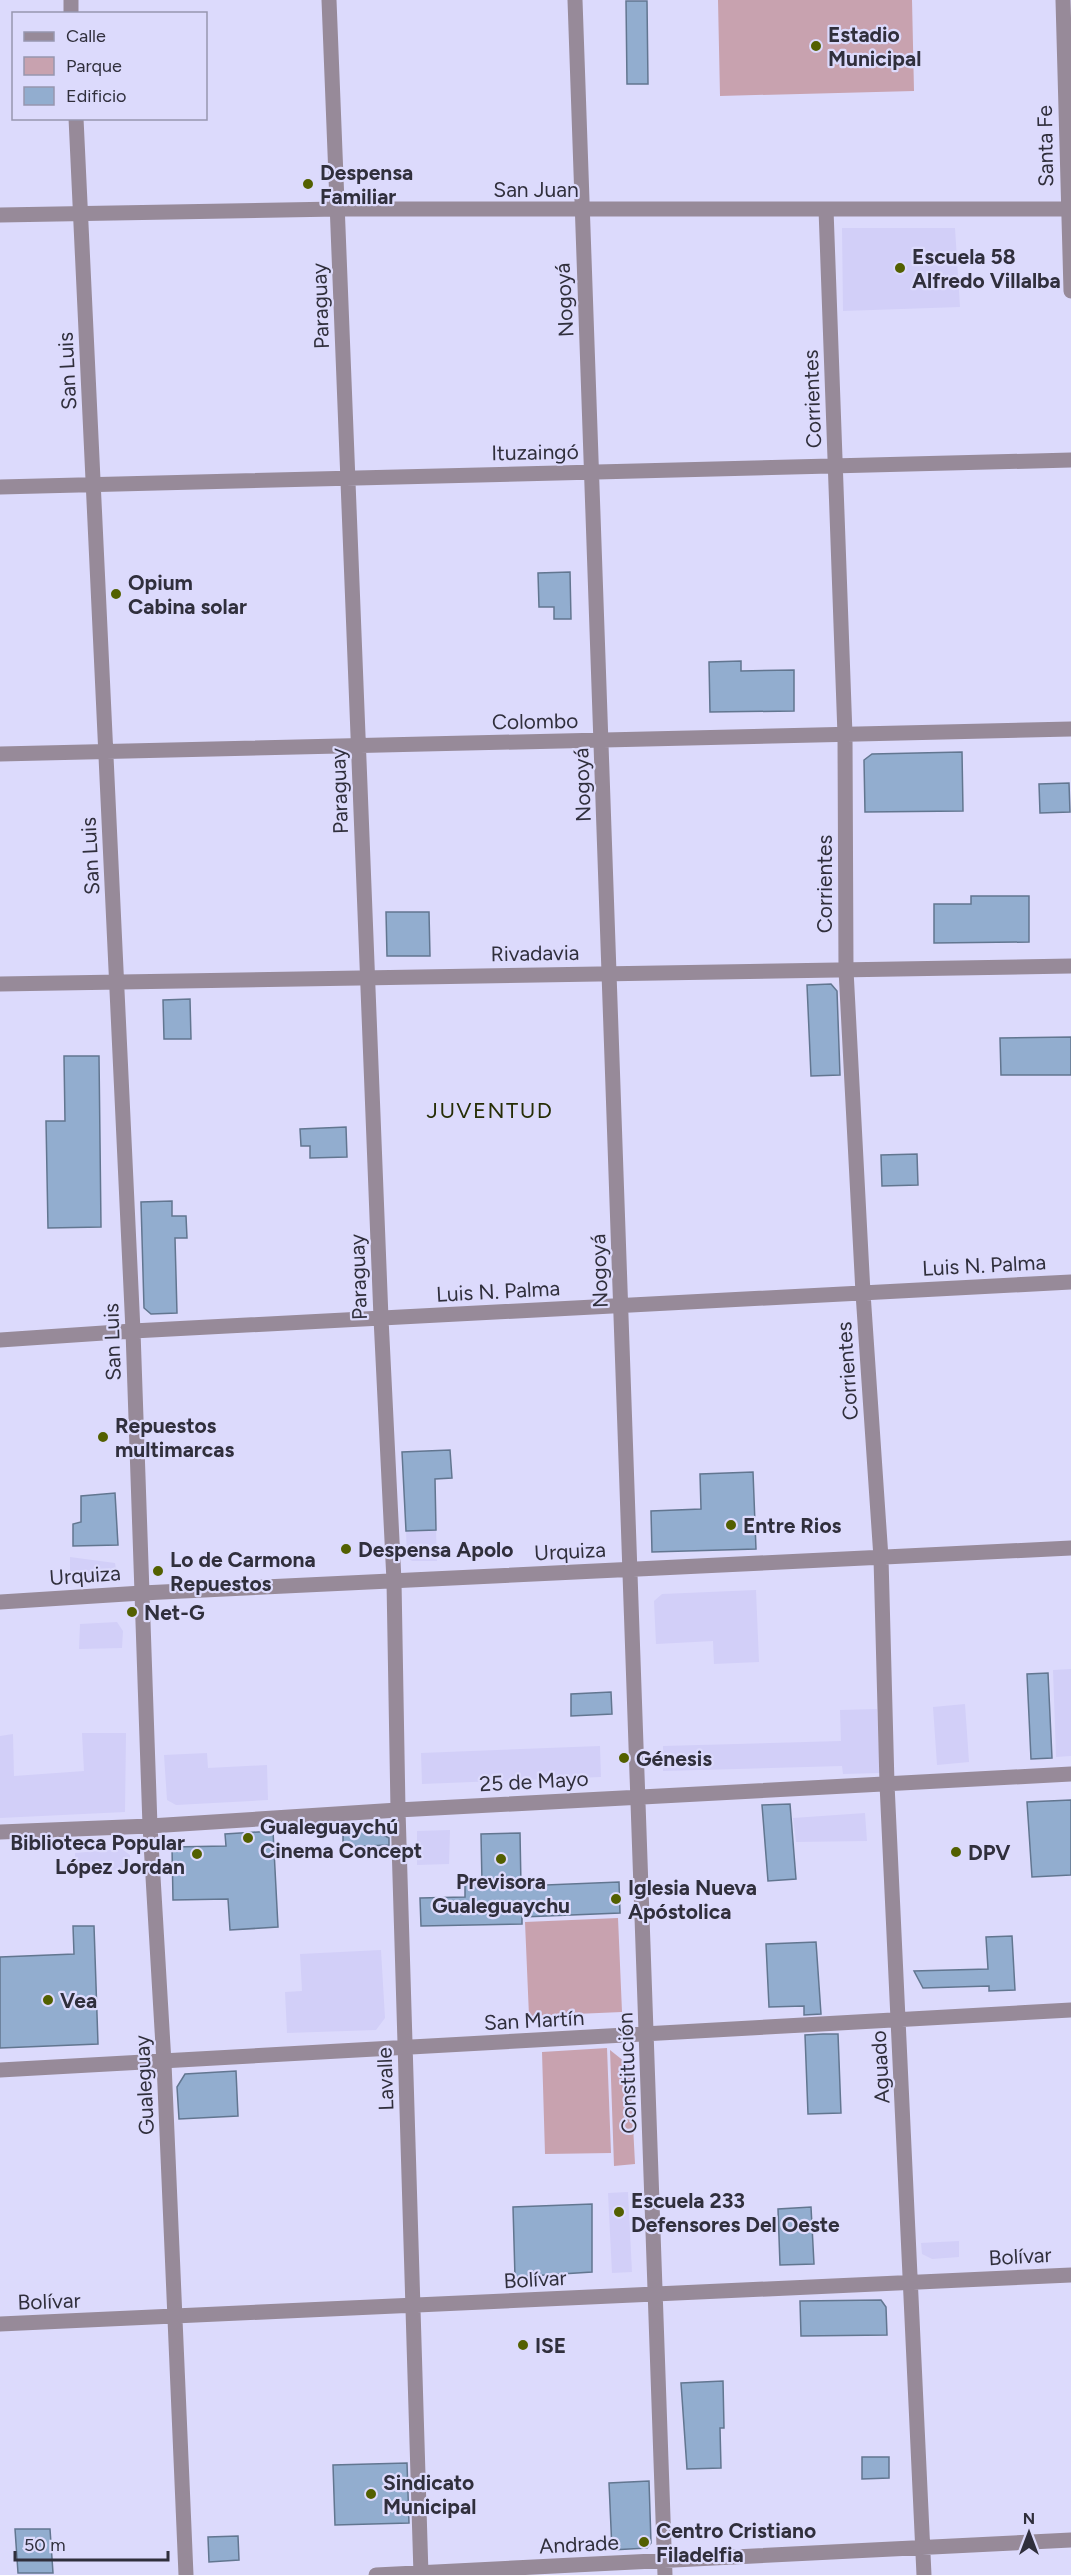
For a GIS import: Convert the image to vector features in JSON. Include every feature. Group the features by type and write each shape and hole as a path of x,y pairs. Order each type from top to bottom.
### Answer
{"street":[{"name":"Paraguay","path":"329,0 381,1318 394,1581"},
{"name":"Nogoyá","path":"575,0 631,1569"},
{"name":"Santa Fe","path":"1063,0 1071,291"},
{"name":"San Luis","path":"76,120 133,1331 142,1593"},
{"name":"San Juan","path":"0,215 338,209 1069,209"},
{"name":"Corrientes","path":"826,210 845,735 846,970 880,1557"},
{"name":"Ituzaingó","path":"0,487 1071,460"},
{"name":"Colombo","path":"0,754 1071,729"},
{"name":"Rivadavia","path":"0,984 1071,966"},
{"name":"Luis N. Palma","path":"0,1340 1071,1282"},
{"name":"Urquiza","path":"0,1602 142,1593 1071,1548"},
{"name":"Aguado","path":"880,1557 887,1784 924,2575"},
{"name":"Constitución","path":"631,1569 665,2568"},
{"name":"Lavalle","path":"394,1581 398,1809 421,2574"},
{"name":"Gualeguay","path":"142,1593 150,1826 164,2062 186,2575"},
{"name":"25 de Mayo","path":"0,1832 150,1826 398,1809 1071,1774"},
{"name":"San Martín","path":"0,2070 1071,2010"},
{"name":"Bolívar","path":"0,2324 1071,2275"},
{"name":"Andrade","path":"376,2575 665,2568 923,2547 1071,2540"}],"shaded area":[{"name":"Escuela 58 Alfredo Villalba","path":"842,228 955,228 960,307 843,311"},
{"path":"436,1530 437,1561 412,1561 407,1557 406,1531"},
{"path":"70,1557 115,1563 117,1576 70,1577"},
{"path":"756,1590 759,1662 714,1664 713,1641 656,1644 654,1601 662,1594"},
{"path":"117,1622 123,1631 122,1648 79,1649 80,1624"},
{"path":"1071,1669 1071,1756 1056,1757 1053,1670"},
{"path":"965,1704 969,1762 937,1765 933,1707"},
{"path":"877,1709 880,1773 843,1774 842,1766 663,1771 663,1746 841,1741 840,1710"},
{"path":"82,1733 126,1733 125,1812 0,1818 0,1736 13,1734 14,1776 84,1771"},
{"path":"600,1746 601,1777 422,1784 421,1753"},
{"path":"207,1753 208,1768 267,1765 268,1800 176,1805 167,1800 164,1755"},
{"path":"865,1813 867,1841 796,1842 793,1818"},
{"path":"450,1830 449,1864 417,1865 417,1831"},
{"path":"122,1849 130,1855 130,1869 75,1873 75,1853"},
{"path":"381,1950 385,2018 376,2030 287,2033 285,1992 302,1991 300,1954"},
{"path":"628,2192 632,2272 612,2273 608,2193"},
{"path":"959,2241 959,2257 932,2259 922,2254 921,2243"}],"green space":[{"name":"Estadio Municipal","path":"718,0 912,0 914,91 720,96"},
{"path":"618,1918 622,2012 529,2016 525,1922"},
{"path":"607,2048 611,2153 545,2154 542,2052"},
{"path":"610,2050 630,2066 635,2164 614,2166"}],"building":[{"path":"626,1 647,1 648,84 627,84"},
{"path":"570,572 571,619 554,619 554,607 539,607 538,573"},
{"path":"741,661 741,671 794,670 794,711 710,712 709,662"},
{"path":"962,752 963,811 865,812 864,760 872,754"},
{"path":"1069,783 1070,812 1040,813 1039,784"},
{"path":"971,896 1029,896 1029,942 934,943 934,904 971,904"},
{"path":"386,912 429,912 430,956 387,956"},
{"path":"831,984 837,991 840,1075 811,1076 807,985"},
{"path":"190,999 191,1039 164,1039 163,1000"},
{"path":"1071,1037 1071,1075 1001,1075 1000,1038"},
{"path":"64,1056 99,1056 101,1227 48,1228 46,1121 65,1121"},
{"path":"346,1127 347,1157 310,1158 310,1146 301,1146 300,1129"},
{"path":"917,1154 918,1185 882,1186 881,1155"},
{"path":"172,1201 172,1216 186,1216 187,1238 175,1238 177,1313 151,1314 144,1308 141,1202"},
{"path":"450,1450 452,1478 435,1479 436,1530 406,1531 402,1452"},
{"path":"753,1472 756,1549 652,1552 651,1511 701,1509 700,1474"},
{"path":"115,1493 118,1545 73,1546 73,1524 81,1522 81,1496"},
{"path":"1048,1673 1052,1758 1031,1759 1027,1674"},
{"path":"611,1692 612,1714 571,1716 571,1694"},
{"path":"1071,1800 1071,1875 1032,1877 1027,1802"},
{"path":"790,1804 796,1879 768,1881 762,1805"},
{"path":"372,1829 389,1838 389,1845 343,1847 343,1830"},
{"path":"273,1831 278,1927 230,1930 228,1899 173,1900 172,1847 226,1846 225,1834"},
{"name":"Previsora Gualeguaychu","path":"520,1833 521,1886 619,1882 620,1913 522,1917 522,1924 421,1926 420,1898 465,1897 465,1884 482,1883 481,1834"},
{"name":"Vea","path":"73,1926 94,1926 98,2044 0,2048 0,1957 74,1954"},
{"path":"1012,1936 1015,1990 989,1991 989,1986 923,1988 914,1971 988,1969 986,1937"},
{"path":"816,1942 821,2014 804,2015 804,2006 769,2007 766,1944"},
{"path":"838,2034 841,2113 808,2114 805,2035"},
{"path":"236,2071 238,2116 179,2119 177,2087 185,2074"},
{"path":"592,2204 592,2272 515,2277 513,2207"},
{"path":"811,2207 814,2264 780,2265 778,2209"},
{"path":"881,2300 886,2307 887,2335 801,2336 800,2301"},
{"path":"723,2381 724,2428 720,2428 721,2468 687,2469 681,2383"},
{"path":"862,2457 889,2457 889,2478 862,2479"},
{"name":"Sindicato Municipal","path":"407,2463 409,2523 335,2525 333,2465"},
{"name":"Centro Cristiano Filadelfia","path":"649,2481 651,2543 647,2548 612,2550 609,2483"},
{"path":"15,2529 50,2529 53,2573 18,2573"},
{"path":"238,2536 239,2560 209,2562 208,2537"}],"place":[{"name":"Estadio Municipal","path":"816,46"},
{"name":"Despensa Familiar","path":"308,184"},
{"name":"Escuela 58 Alfredo Villalba","path":"900,268"},
{"name":"Opium Cabina solar","path":"116,594"},
{"name":"Repuestos multimarcas","path":"103,1437"},
{"name":"Entre Rios","path":"731,1525"},
{"name":"Despensa Apolo","path":"346,1549"},
{"name":"Lo de Carmona Repuestos","path":"158,1571"},
{"name":"Net-G","path":"132,1612"},
{"name":"Génesis","path":"624,1758"},
{"name":"Gualeguaychú Cinema Concept","path":"248,1838"},
{"name":"DPV","path":"956,1852"},
{"name":"Biblioteca Popular López Jordan","path":"197,1854"},
{"name":"Previsora Gualeguaychu","path":"501,1859"},
{"name":"Iglesia Nueva Apóstolica","path":"616,1899"},
{"name":"Vea","path":"48,2000"},
{"name":"Escuela 233 Defensores Del Oeste","path":"619,2212"},
{"name":"ISE","path":"523,2345"},
{"name":"Sindicato Municipal","path":"371,2494"},
{"name":"Centro Cristiano Filadelfia","path":"644,2542"}],"district":[{"name":"JUVENTUD","path":"490,1110"}]}
